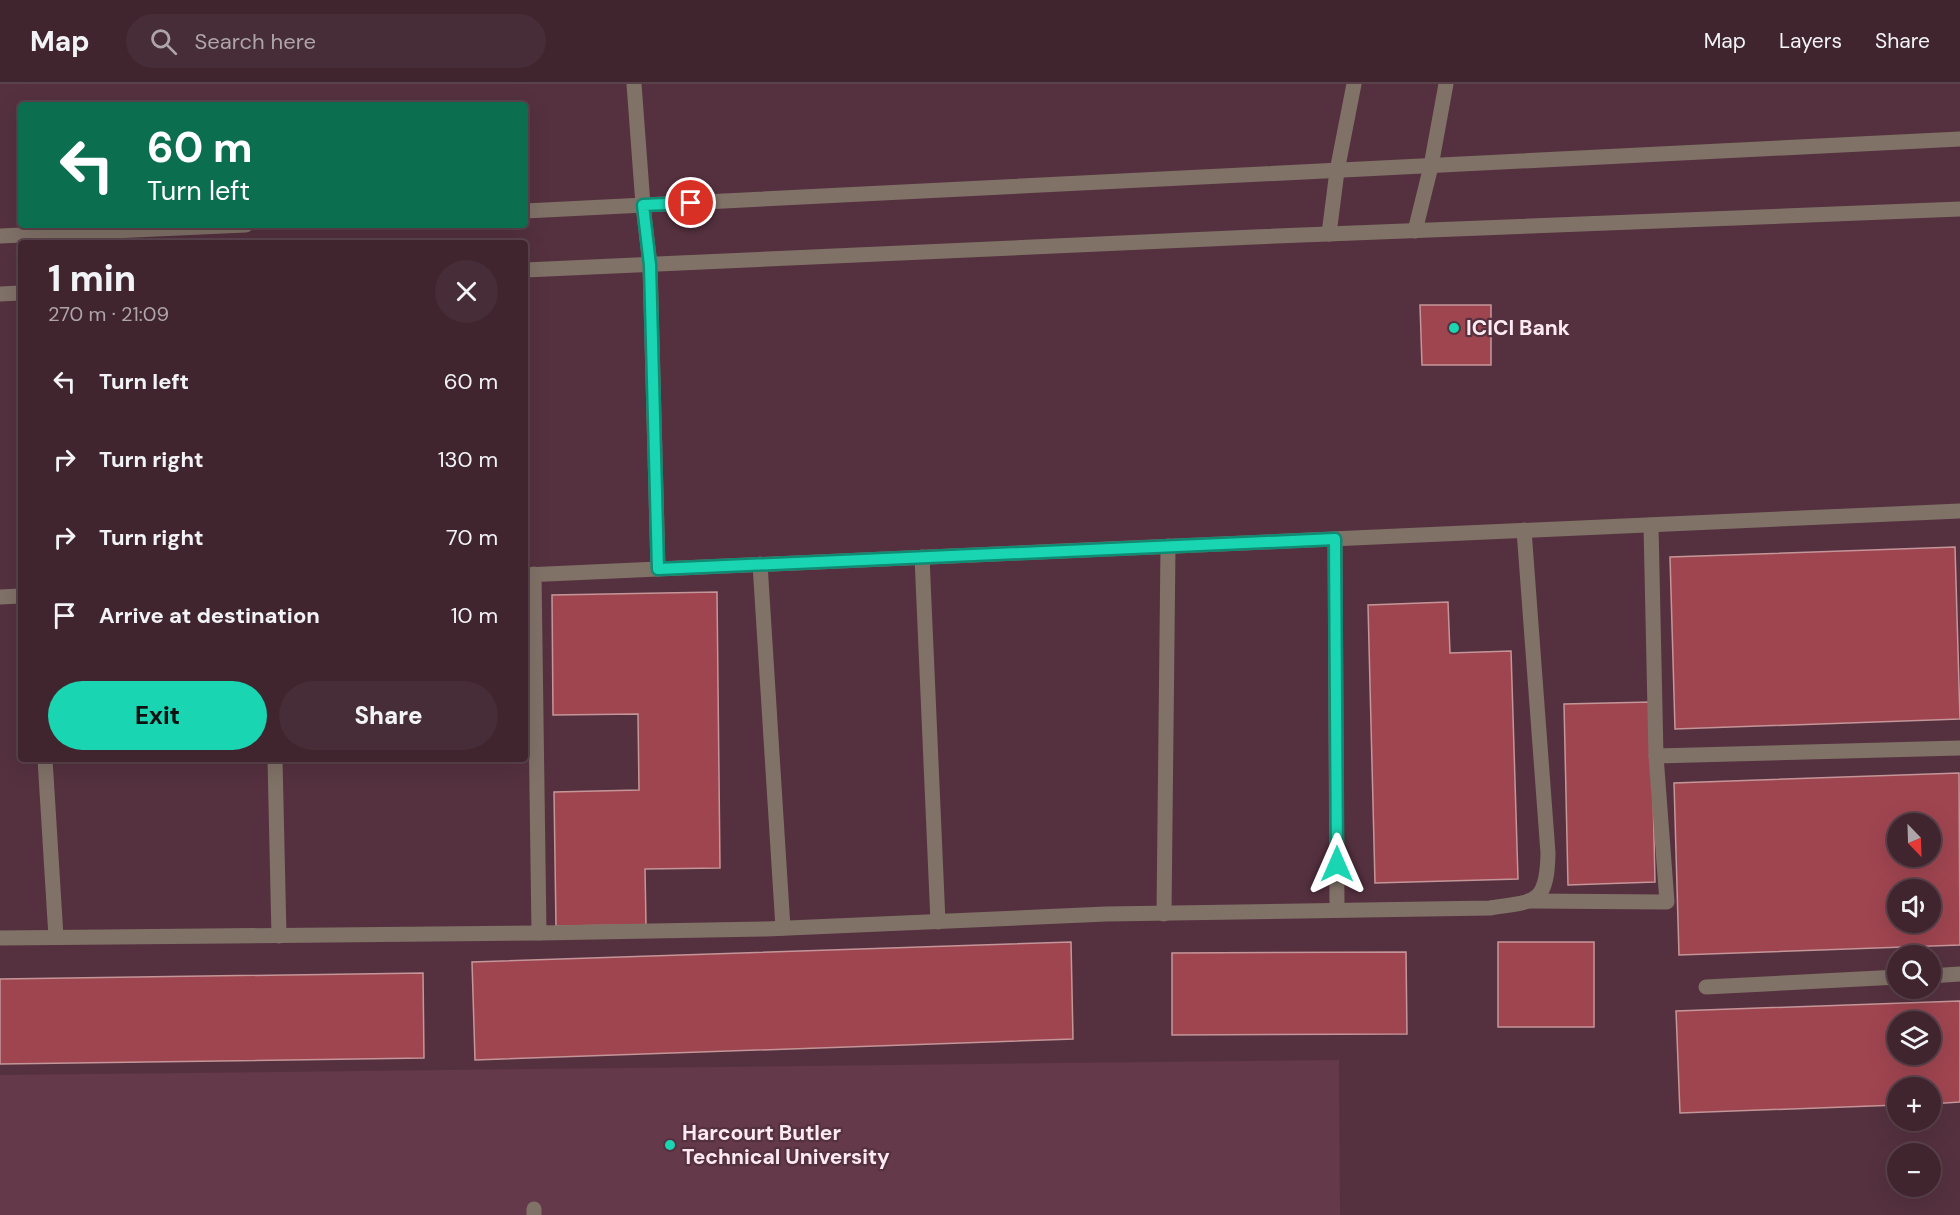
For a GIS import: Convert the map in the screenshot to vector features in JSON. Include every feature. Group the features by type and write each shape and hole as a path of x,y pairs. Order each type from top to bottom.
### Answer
{"street":[{"path":"634,84 650,265 658,569"},
{"path":"1329,234 1337,171 1354,84"},
{"path":"1415,231 1431,166 1446,84"},
{"path":"528,211 1960,139"},
{"path":"528,270 1960,208"},
{"path":"0,236 179,228"},
{"path":"0,294 18,293"},
{"path":"539,933 530,574 1960,511"},
{"path":"0,938 539,933 783,928 1164,914 1490,908 1532,901 1667,902 1656,756 1651,525"},
{"path":"1524,530 1548,853 1548,877 1543,890 1532,901"},
{"path":"1335,539 1338,910"},
{"path":"1164,914 1167,546"},
{"path":"922,557 938,922"},
{"path":"760,564 783,928"},
{"path":"0,597 18,596"},
{"path":"1656,756 1960,748"},
{"path":"45,762 56,937"},
{"path":"275,762 279,936"},
{"path":"1941,975 1960,974"},
{"path":"1706,987 1887,978"}],"shaded area":[{"name":"Harcourt Butler Technical University","path":"1339,1060 1340,1215 0,1215 0,1075"}],"building":[{"path":"1420,305 1491,305 1491,365 1422,365"},
{"path":"1955,547 1960,719 1675,729 1670,557"},
{"path":"717,592 720,868 645,869 646,925 556,926 554,792 639,790 638,714 553,715 552,595"},
{"path":"1448,602 1450,653 1511,651 1518,879 1375,883 1368,605"},
{"path":"1651,702 1655,882 1568,885 1564,704"},
{"path":"1959,773 1960,945 1887,945 1887,948 1679,955 1674,783"},
{"path":"1071,942 1073,1039 475,1060 472,962"},
{"path":"1498,942 1594,942 1594,1027 1498,1027"},
{"path":"1406,952 1407,1034 1172,1035 1172,953"},
{"path":"423,973 424,1058 0,1064 0,979"},
{"path":"1960,1001 1960,1102 1941,1103 1941,1077 1887,1077 1887,1105 1680,1113 1676,1011"}],"place":[{"name":"ICICI Bank","path":"1454,328"},
{"name":"Harcourt Butler Technical University","path":"670,1145"}],"route":[{"path":"691,203 643,205 650,265 658,569 1335,539 1337,864"}]}
